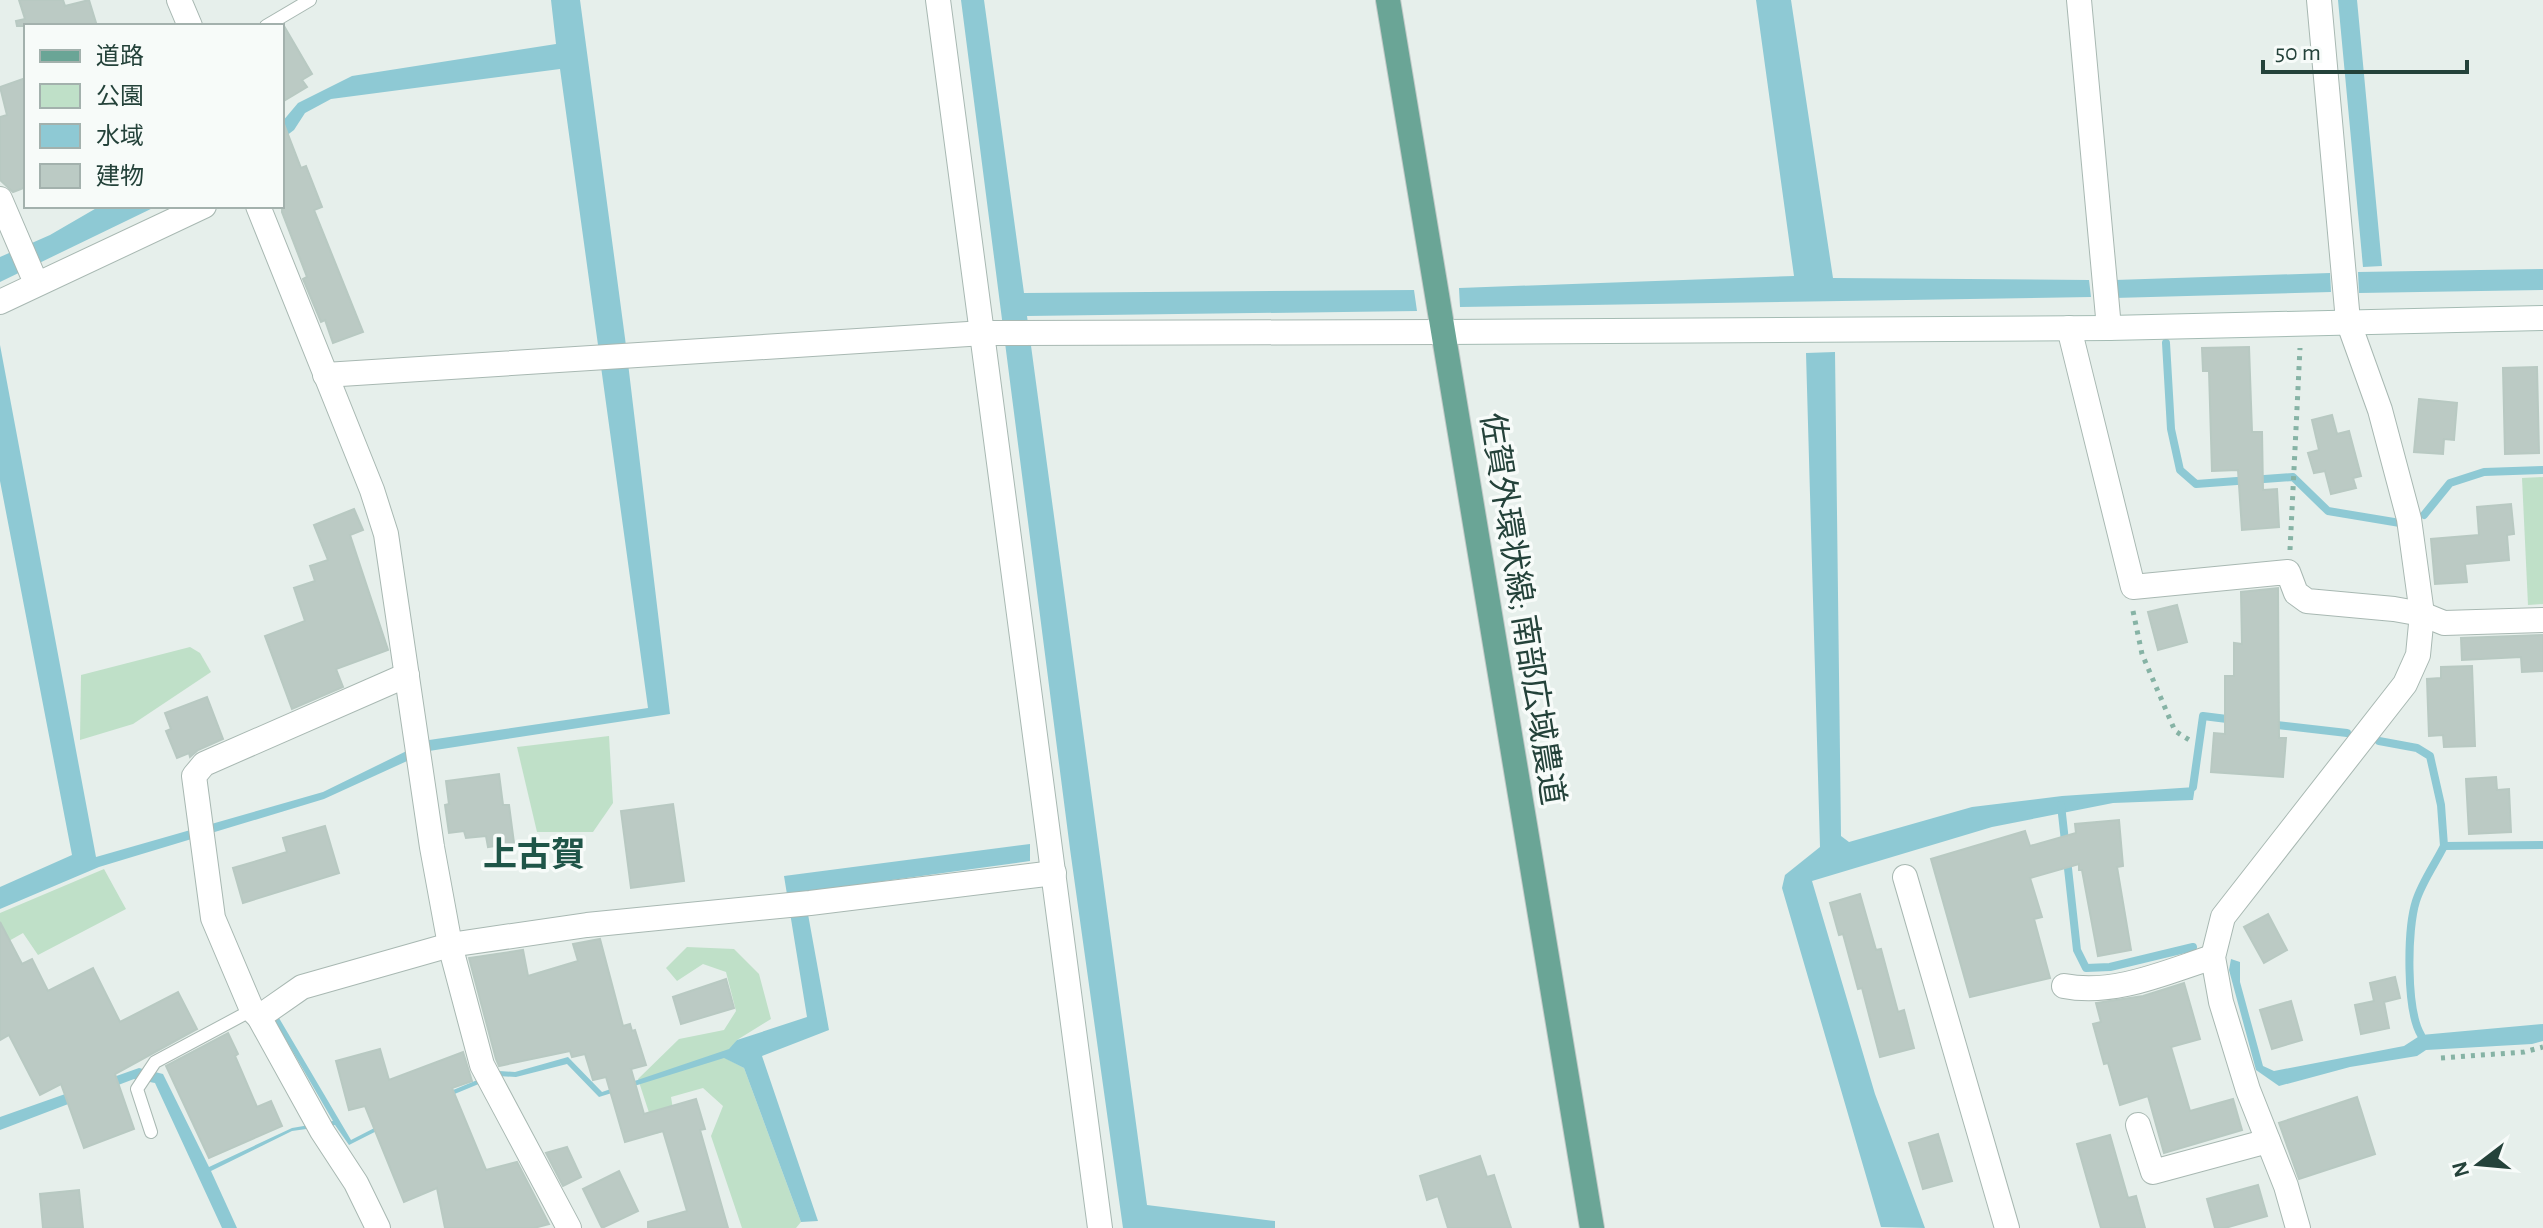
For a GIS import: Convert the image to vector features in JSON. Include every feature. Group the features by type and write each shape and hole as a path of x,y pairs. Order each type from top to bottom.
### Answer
{"main road":[{"name":"佐賀外環状線; 南部広域農道","path":"1388,0 1592,1228"}],"street":[{"path":"179,0 189,24"},
{"path":"938,0 991,333 1054,873 1100,1228"},
{"path":"2079,0 2109,328"},
{"path":"2298,1228 2225,1017 2213,957 2223,917 2405,684 2418,655 2422,614 2409,519 2380,410 2348,321 2319,0"},
{"path":"0,199 34,278"},
{"path":"1,302 34,278 199,208"},
{"path":"259,208 372,490 386,534 450,945 488,1075 569,1228"},
{"path":"325,375 991,333 2109,328 2543,318"},
{"path":"2069,328 2133,587 2288,572 2296,593 2307,601 2422,614 2444,623 2543,620"},
{"path":"378,1228 356,1183 255,1014 213,918 194,776 204,764 407,675"},
{"path":"255,1014 302,987 450,945 587,925 776,907 1054,873"},
{"path":"1905,877 2007,1228"},
{"path":"2064,986 2081,989 2123,985 2213,957"},
{"path":"2138,1125 2153,1172 2268,1141"}],"lane":[{"path":"269,24 310,0"},
{"path":"151,1132 137,1089 155,1062 255,1014"}],"path":[{"path":"2288,572 2301,323"},
{"path":"2133,587 2130,600 2142,654 2175,731 2191,741"},
{"path":"2441,1058 2524,1052 2543,1047"}],"green space":[{"path":"2543,477 2543,604 2528,605 2522,478"},
{"path":"190,647 200,653 211,672 133,724 80,740 81,675"},
{"path":"609,736 613,803 593,832 537,832 517,747"},
{"path":"104,869 126,909 38,955 23,933 0,946 0,913"},
{"path":"687,947 734,949 759,974 771,1019 737,1040 725,1058 744,1068 801,1222 796,1228 742,1228 711,1136 723,1106 703,1088 671,1097 676,1127 656,1134 638,1079 679,1039 724,1030 736,1011 726,972 703,964 677,981 666,968"}],"water":[{"path":"551,0 580,0 670,714 429,751 324,799 99,867 0,909 0,887 72,855 0,481 0,345 96,857 323,792 429,740 648,708 560,69 331,99 305,113 294,130 284,138 284,120 298,103 352,76 556,44"},
{"path":"961,0 984,0 1024,293 1414,290 1417,311 1027,316 1147,1205 1275,1221 1275,1228 1123,1228 1070,849"},
{"path":"1756,0 1791,0 1833,278 2089,280 2091,297 1460,307 1459,288 1794,276"},
{"path":"2338,0 2357,0 2382,266 2363,267"},
{"path":"97,208 153,208 0,282 0,257 50,235"},
{"path":"2543,269 2543,290 2359,293 2358,272"},
{"path":"2330,273 2331,292 2114,298 2115,280"},
{"path":"1835,352 1841,836 1849,842 1972,807 2062,796 2195,787 2193,800 2113,803 1992,827 1812,881 1875,1094 1925,1228 1881,1227 1782,888 1785,875 1820,847 1806,353"},
{"path":"1030,844 1030,861 804,892 829,1030 762,1056 818,1221 801,1222 744,1068 724,1058 599,1097 567,1064 516,1077 498,1076 428,1105 349,1145 335,1125 292,1131 211,1171 237,1228 222,1228 155,1083 134,1079 0,1130 0,1117 139,1068 163,1074 209,1167 292,1128 333,1121 275,1021 279,1018 351,1140 429,1100 499,1071 515,1072 568,1057 602,1092 729,1049 737,1040 807,1017 784,876"},
{"path":"2231,959 2240,962 2240,982 2263,1066 2274,1071 2404,1046 2421,1035 2543,1024 2543,1041 2426,1050 2417,1056 2350,1067 2279,1086 2256,1070 2229,970"}],"building":[{"path":"19,0 63,0 65,6 89,0 96,24 17,26 16,21 25,19"},
{"path":"284,26 312,74 302,80 307,87 284,101"},
{"path":"24,79 24,188 13,192 0,180 0,117 7,115 0,87"},
{"path":"284,124 301,168 306,166 322,207 314,210 363,332 333,343 325,320 321,322 303,279 307,277 282,212"},
{"path":"2249,347 2252,432 2262,432 2263,490 2277,489 2279,527 2242,530 2238,470 2212,471 2209,371 2203,371 2202,348"},
{"path":"2537,367 2539,453 2505,454 2503,368"},
{"path":"2419,399 2457,403 2454,440 2444,439 2443,454 2414,452"},
{"path":"2332,415 2337,434 2349,431 2361,476 2353,478 2356,488 2331,494 2325,471 2314,473 2308,453 2319,450 2312,420"},
{"path":"2511,504 2514,534 2507,535 2509,560 2465,564 2467,582 2435,584 2431,539 2479,535 2477,507"},
{"path":"354,509 363,530 350,535 388,650 336,669 343,687 292,709 265,636 305,621 294,588 315,581 310,566 328,560 314,525"},
{"path":"2278,588 2279,738 2286,738 2283,777 2211,772 2214,733 2225,734 2225,676 2234,676 2234,643 2242,644 2241,592"},
{"path":"2177,605 2187,642 2158,650 2148,612"},
{"path":"2543,635 2543,671 2522,672 2521,657 2462,660 2461,638"},
{"path":"2472,666 2475,746 2444,747 2443,735 2429,736 2427,679 2441,678 2441,667"},
{"path":"207,697 223,739 190,757 189,753 177,758 166,731 171,729 165,713"},
{"path":"499,774 503,805 509,805 514,843 488,847 486,836 466,838 464,831 449,833 446,781"},
{"path":"2496,777 2497,790 2509,789 2511,832 2469,834 2466,779"},
{"path":"673,804 684,881 631,888 621,811"},
{"path":"2119,820 2123,866 2117,867 2131,950 2098,956 2079,864 2030,878 2042,917 2034,919 2050,978 1970,997 1931,859 2025,831 2030,846 2076,833 2075,824"},
{"path":"325,826 339,873 243,903 233,868 287,852 283,838"},
{"path":"1860,894 1876,950 1881,949 1898,1012 1904,1010 1914,1048 1880,1057 1862,988 1858,989 1843,934 1839,935 1830,903"},
{"path":"2268,914 2287,950 2264,963 2244,927"},
{"path":"0,922 22,964 32,959 48,991 93,968 120,1022 178,992 197,1029 115,1074 134,1129 84,1148 61,1084 40,1095 9,1035 0,1040"},
{"path":"600,939 623,1026 630,1024 632,1031 635,1030 646,1065 631,1069 644,1114 696,1099 705,1129 700,1130 728,1228 648,1228 648,1222 687,1211 663,1131 625,1142 606,1077 593,1080 585,1054 572,1057 570,1051 499,1066 469,958 523,950 528,976 578,961 573,944"},
{"path":"2395,977 2400,998 2384,1002 2389,1028 2361,1034 2355,1005 2374,1001 2370,983"},
{"path":"726,979 734,1008 681,1024 673,997"},
{"path":"2184,983 2200,1039 2171,1047 2190,1111 2233,1099 2242,1130 2164,1153 2148,1096 2120,1105 2093,1024 2101,1022 2096,1003 2143,996"},
{"path":"2291,1001 2302,1040 2272,1049 2260,1010"},
{"path":"228,1033 257,1107 271,1101 282,1126 209,1158 166,1066"},
{"path":"380,1049 389,1080 463,1052 472,1081 452,1088 486,1170 517,1162 549,1224 534,1228 445,1228 437,1188 404,1202 365,1106 349,1110 336,1061"},
{"path":"2357,1097 2375,1154 2299,1179 2279,1123"},
{"path":"1938,1134 1952,1181 1923,1189 1909,1143"},
{"path":"2110,1135 2128,1198 2136,1196 2145,1228 2101,1228 2077,1144"},
{"path":"567,1147 581,1177 563,1186 546,1153"},
{"path":"1480,1156 1487,1177 1494,1175 1511,1228 1448,1228 1438,1196 1427,1200 1420,1176"},
{"path":"619,1171 638,1211 602,1228 583,1189"},
{"path":"2258,1185 2267,1216 2215,1228 2207,1199"},
{"path":"79,1190 83,1228 43,1228 40,1194"}],"waterway":[{"path":"2166,343 2171,429 2180,470 2196,484 2293,477 2328,511 2400,523"},
{"path":"2424,515 2450,483 2484,472 2543,470"},
{"path":"2193,787 2203,716 2235,720"},
{"path":"2268,724 2347,733"},
{"path":"2379,741 2417,748 2430,756 2441,805 2444,846"},
{"path":"2061,805 2077,950 2086,968 2110,967 2193,947"},
{"path":"2421,1035 2410,989 2411,930 2419,894 2444,846 2543,845"}],"district":[{"name":"上古賀","path":"534,856"}]}
